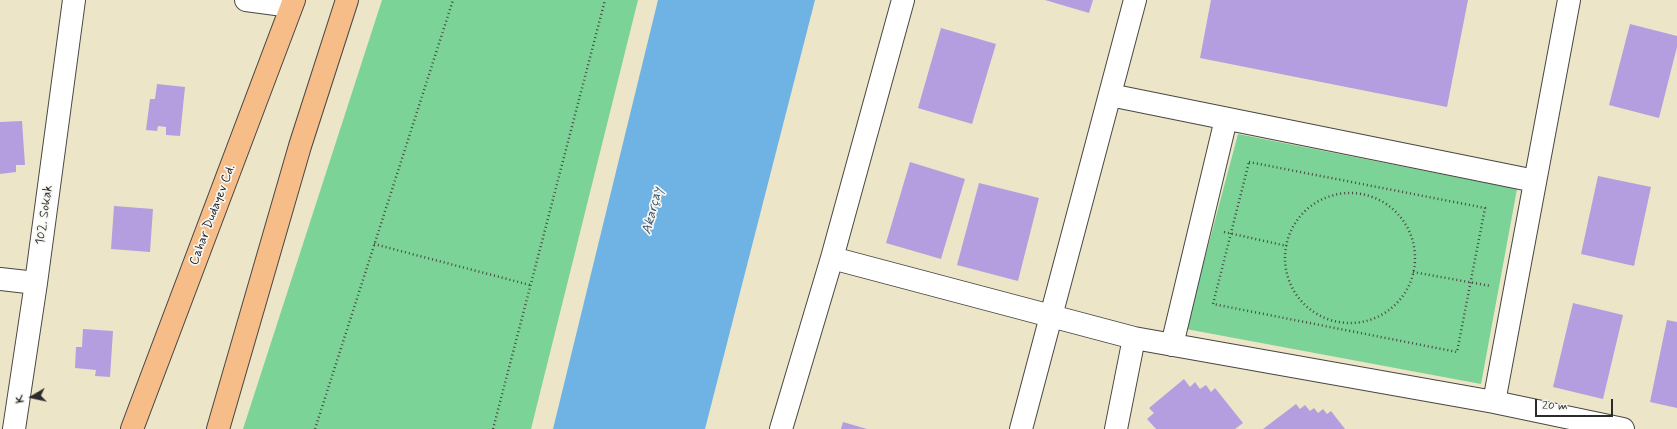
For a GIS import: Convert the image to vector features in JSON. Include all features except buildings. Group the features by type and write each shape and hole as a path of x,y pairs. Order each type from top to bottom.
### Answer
{"main road":[{"path":"218,429 300,146 347,0"},
{"name":"Cahar Dudayev Cd.","path":"132,429 292,3"}],"street":[{"name":"102. Sokak","path":"14,429 36,283 74,0"},
{"path":"246,0 292,3"},
{"path":"781,429 832,258 903,0"},
{"path":"1021,429 1050,316 1136,0"},
{"path":"1494,402 1568,0"},
{"path":"1110,95 1535,182"},
{"path":"1172,345 1226,118"},
{"path":"832,258 1134,338 1494,402 1623,429"},
{"path":"0,279 36,283"},
{"path":"1116,429 1134,338"}],"path":[{"path":"315,429 453,0"},
{"path":"493,429 605,0"},
{"path":"1249,162 1485,208 1470,283 1457,352 1213,304 1249,162"},
{"path":"1356,193 1377,198 1395,210 1407,227 1414,248 1413,272 1407,289 1394,306 1376,318 1355,323 1333,321 1313,312 1297,297 1288,277 1284,256 1289,234 1300,216 1316,202 1335,194 1356,193"},
{"path":"1200,227 1287,246"},
{"path":"374,244 530,285"},
{"path":"1413,272 1470,283 1515,289"}],"green space":[{"path":"382,0 638,0 531,429 243,429"},
{"path":"1238,134 1517,189 1481,384 1186,329"}],"water":[{"name":"Akarçay","path":"658,0 815,0 705,429 553,429"}]}
